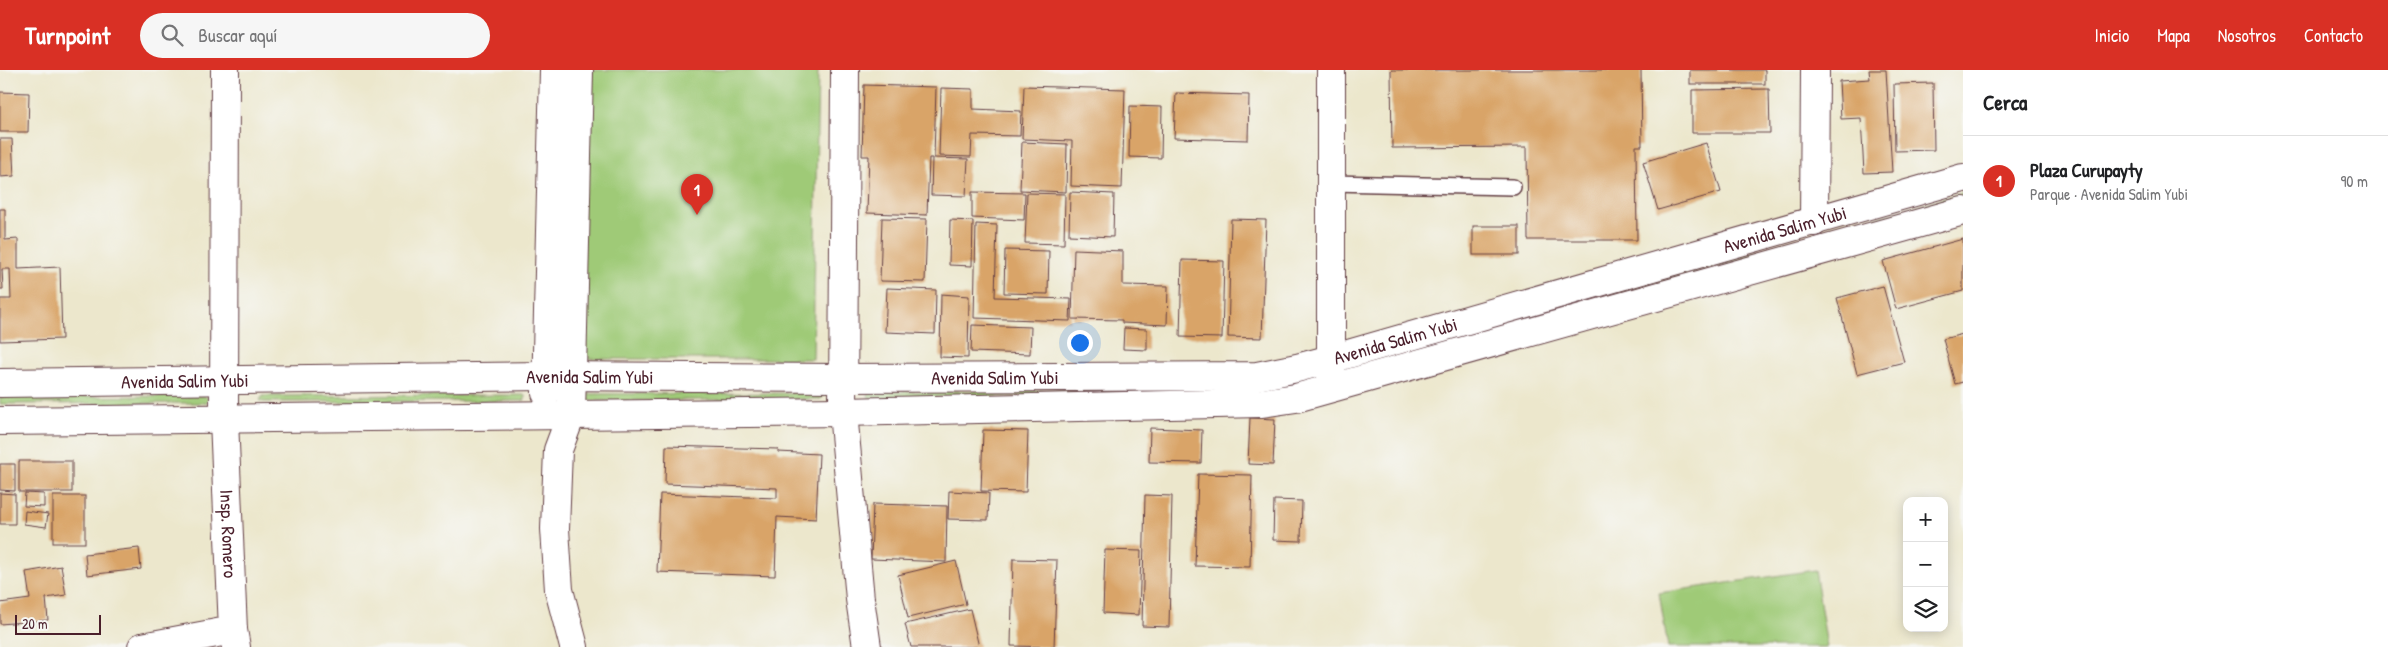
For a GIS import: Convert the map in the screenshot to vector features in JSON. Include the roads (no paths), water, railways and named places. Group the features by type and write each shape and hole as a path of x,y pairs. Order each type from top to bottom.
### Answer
{"street":[{"name":"Insp. Romero","path":"225,70 224,420 234,639"},
{"path":"554,70 559,376"},
{"path":"574,647 559,590 555,529 559,376 579,70"},
{"path":"846,70 843,412 860,600 867,647"},
{"path":"1331,70 1331,388"},
{"path":"1814,222 1815,70"},
{"name":"Avenida Salim Yubi","path":"0,383 224,382 559,376 843,378 1257,376 1331,359 1963,178"},
{"name":"Avenida Salim Yubi","path":"0,421 843,412 1262,403 1296,398 1963,210"},
{"path":"142,647 234,639"}],"lane":[{"path":"1331,183 1513,187"}],"place":[{"name":"Plaza Curupayty","path":"697,215"}]}
